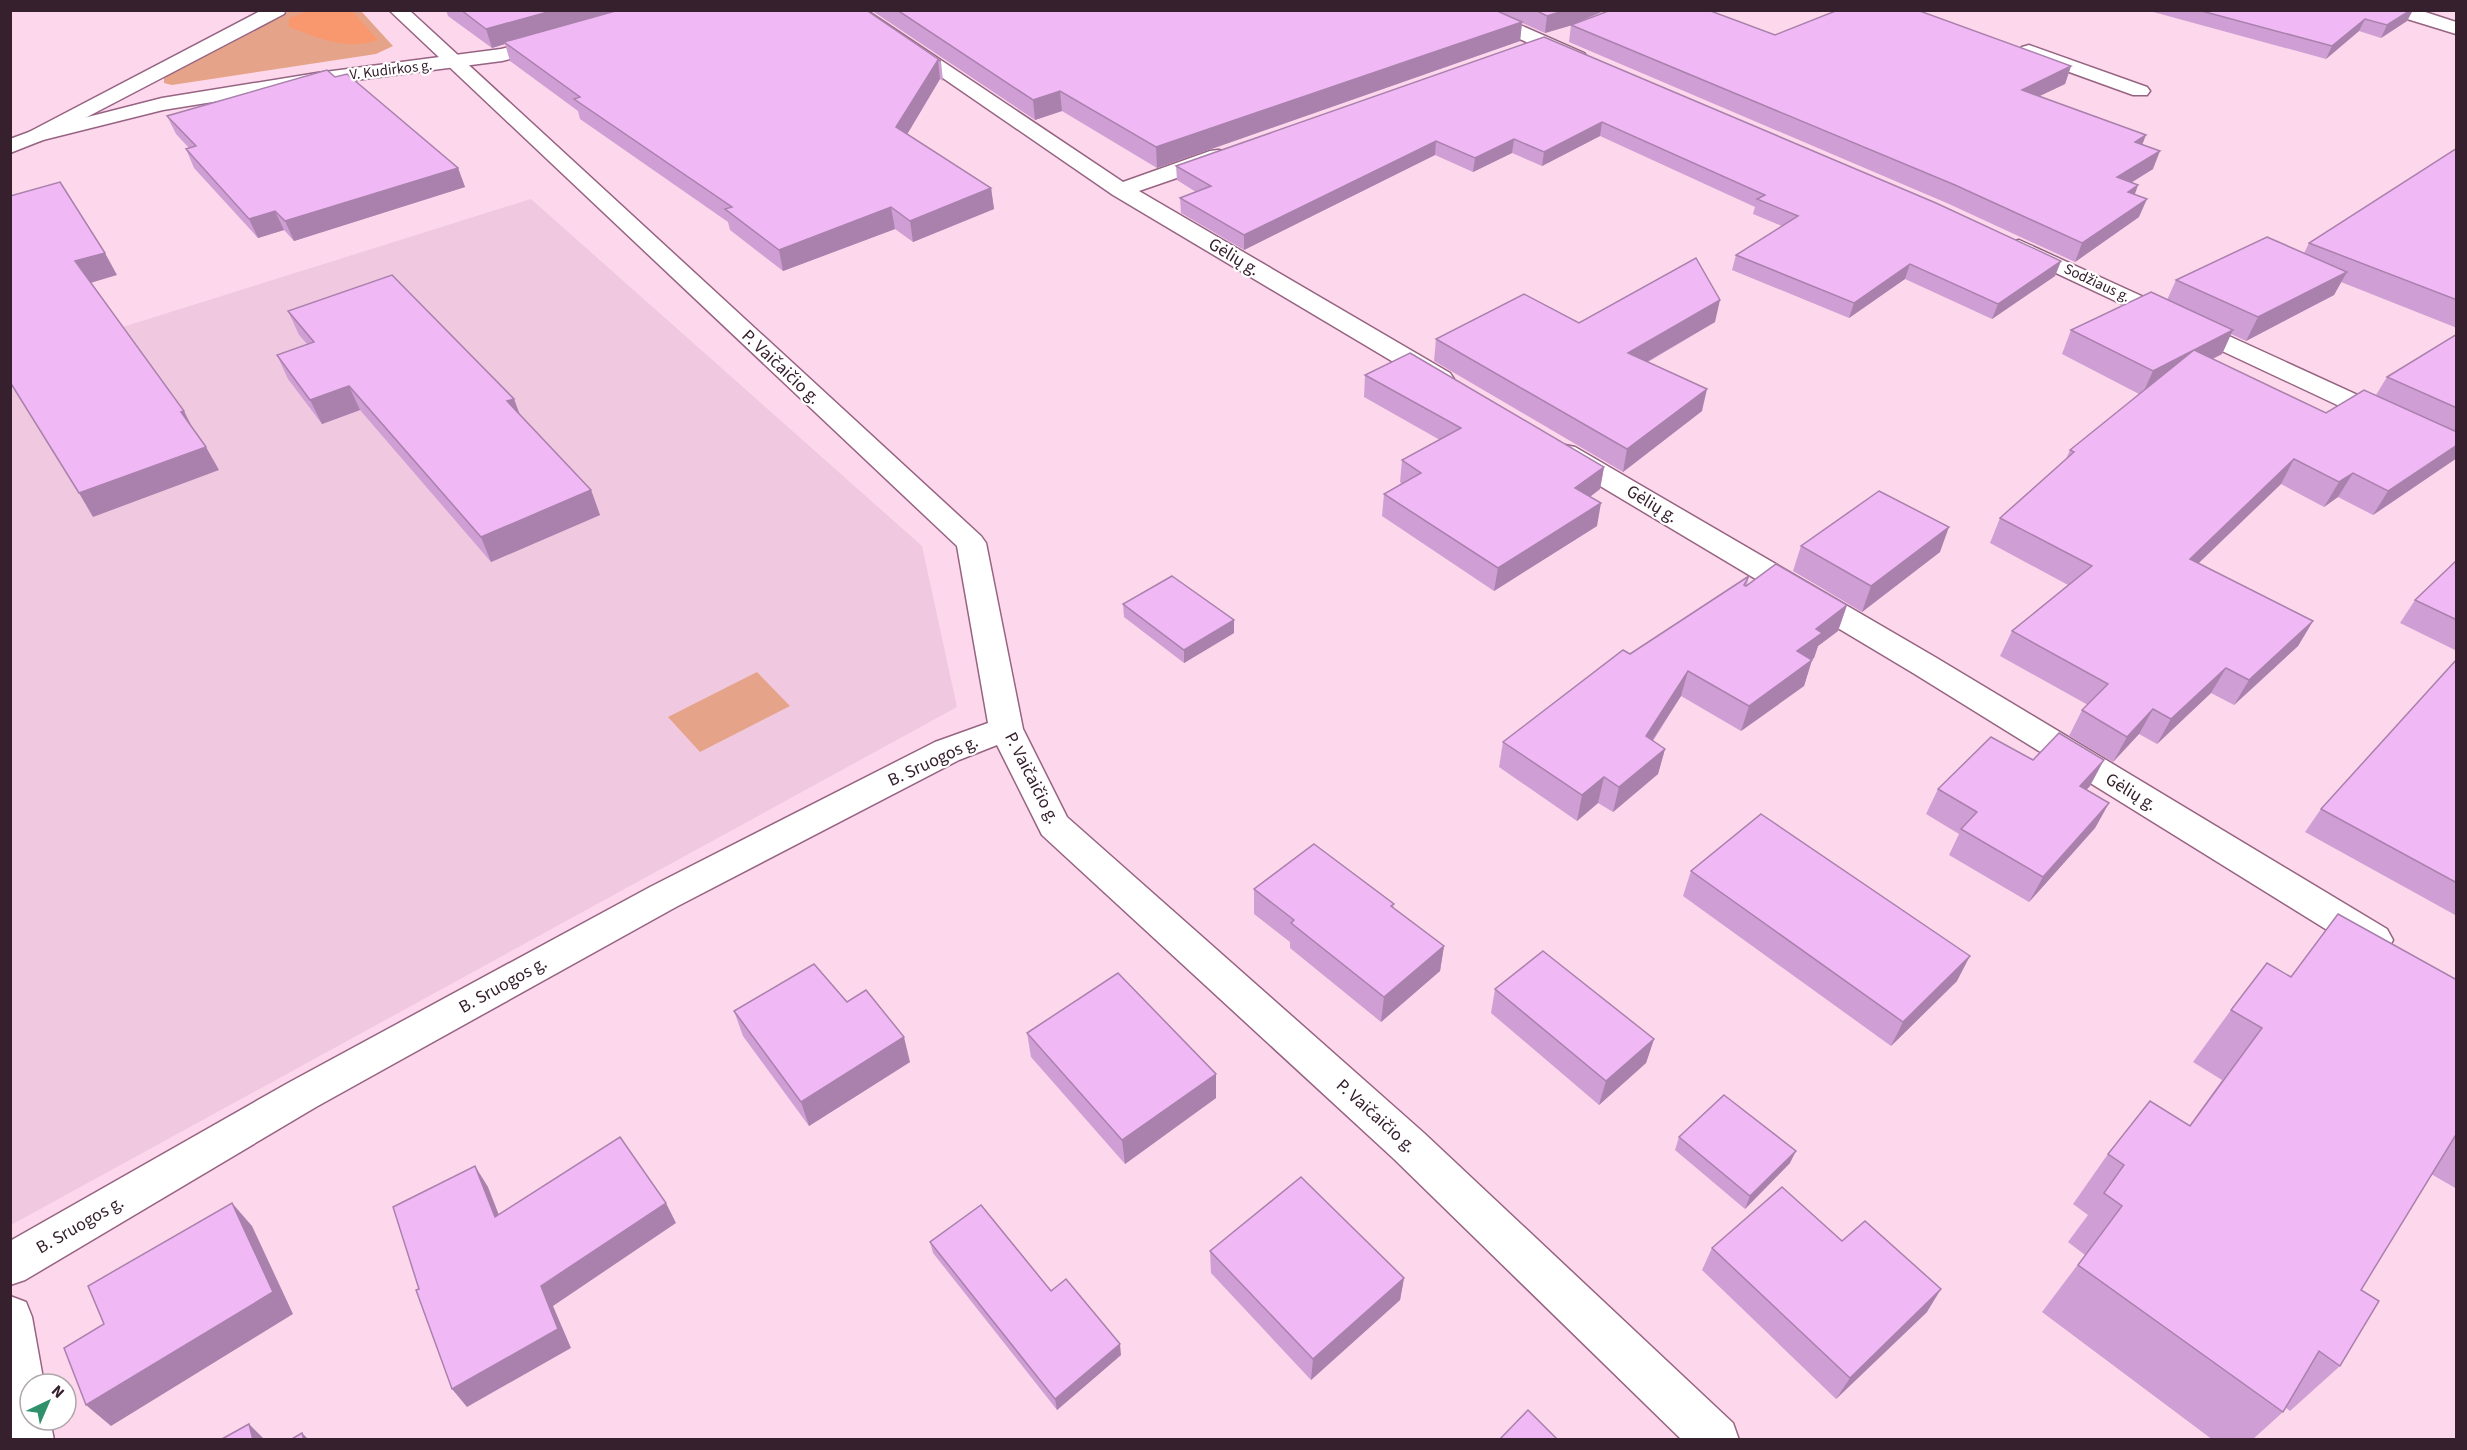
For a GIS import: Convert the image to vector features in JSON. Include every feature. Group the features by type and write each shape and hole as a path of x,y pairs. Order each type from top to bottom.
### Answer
{"street":[{"path":"36,136 277,10"},
{"name":"P. Vaičaičio g.","path":"398,10 971,543 1006,729 1054,826 1409,1146 1716,1440"},
{"name":"Gėlių g.","path":"853,10 1121,190 1461,391"},
{"path":"1469,10 1596,65"},
{"path":"2398,10 2457,28"},
{"path":"1520,50 1568,34"},
{"name":"V. Kudirkos g.","path":"10,147 36,136 162,104 317,79 502,55 567,37"},
{"path":"2010,45 2140,91"},
{"path":"142,81 146,93 162,104"},
{"path":"1121,190 1232,151"},
{"name":"Sodžiaus g.","path":"2004,241 2457,450"},
{"name":"Gėlių g.","path":"1543,440 1924,665 2396,954"},
{"name":"B. Sruogos g.","path":"10,1265 302,1095 663,897 947,751 1006,729"},
{"path":"10,1317 30,1440"}],"shaded area":[{"path":"290,11 361,11 393,46 376,54 172,85 164,83 164,78 172,71"},
{"path":"308,11 352,11 378,40 344,44 289,27 289,18"},
{"path":"531,199 922,546 957,707 11,1225 11,362"},
{"path":"757,672 790,706 700,752 668,717"}],"building":[{"path":"461,10 555,10 486,29"},
{"path":"619,10 866,10 941,61 938,60 896,127 991,188 910,221 891,207 779,250 725,209 732,207 574,99 580,97 504,42"},
{"path":"897,10 1495,10 1522,22 1156,147 1060,91 1033,100"},
{"path":"1535,10 1566,10 1547,16"},
{"path":"1611,10 1708,10 1775,35 1838,10 1917,10 2071,66 2022,90 2146,135 2135,142 2160,151 2117,177 2138,185 2128,192 2147,199 2082,243 1955,185 1571,25"},
{"path":"2198,10 2411,10 2387,25 2365,19 2332,46"},
{"path":"1544,37 1936,203 2061,261 1998,304 1910,264 1854,303 1736,255 1798,216 1757,199 1765,195 1602,122 1544,152 1514,139 1475,158 1436,141 1244,235 1180,198 1211,186 1176,166"},
{"path":"327,70 335,77 347,74 458,168 285,221 275,211 249,219 186,149 196,146 167,116"},
{"path":"2457,148 2457,300 2309,243"},
{"path":"60,182 105,253 75,261 184,411 181,412 206,447 79,493 10,382 10,196"},
{"path":"2267,237 2347,272 2258,317 2176,280"},
{"path":"1696,258 1720,300 1628,353 1707,389 1627,449 1436,339 1524,294 1579,323"},
{"path":"392,275 514,399 507,401 591,490 481,537 349,386 310,400 277,355 314,342 288,311"},
{"path":"2151,292 2233,330 2153,371 2071,330"},
{"path":"2457,334 2457,408 2387,377"},
{"path":"2194,350 2326,413 2364,390 2457,432 2457,445 2388,491 2353,473 2339,482 2294,459 2190,559 2313,621 2249,680 2226,668 2171,719 2153,709 2127,737 2082,710 2108,684 2012,631 2092,566 2000,518 2074,452 2070,450"},
{"path":"1410,353 1604,467 1575,488 1601,503 1498,568 1384,494 1421,473 1402,460 1461,428 1365,375"},
{"path":"1879,491 1949,527 1871,586 1801,546"},
{"path":"2457,560 2457,620 2415,600"},
{"path":"1776,564 1847,605 1816,629 1822,633 1797,651 1812,660 1749,706 1688,671 1646,736 1665,749 1619,787 1604,777 1582,795 1503,742 1623,650 1630,654 1749,576 1744,585 1746,586"},
{"path":"1172,576 1234,620 1184,650 1123,604"},
{"path":"2457,659 2457,883 2321,809"},
{"path":"2059,733 2104,760 2080,786 2109,803 2043,877 1961,829 1977,812 1938,789 1991,737 2033,760"},
{"path":"1761,814 1970,956 1903,1022 1691,871"},
{"path":"1314,844 1394,904 1391,906 1444,946 1384,997 1291,923 1294,920 1254,889"},
{"path":"2338,914 2457,980 2457,1133 2361,1290 2379,1301 2340,1366 2319,1351 2283,1412 2078,1265 2122,1206 2104,1193 2124,1165 2108,1154 2150,1101 2190,1126 2262,1028 2231,1010 2267,963 2291,977"},
{"path":"1543,951 1654,1039 1606,1081 1495,989"},
{"path":"814,964 847,1002 866,990 904,1037 801,1102 734,1011"},
{"path":"1118,973 1216,1074 1122,1140 1027,1033"},
{"path":"1724,1095 1796,1151 1750,1196 1679,1137"},
{"path":"620,1137 666,1203 541,1286 558,1329 452,1389 416,1290 419,1289 393,1207 475,1166 495,1217"},
{"path":"1301,1177 1404,1278 1313,1359 1210,1251"},
{"path":"1782,1187 1842,1241 1865,1221 1941,1289 1850,1378 1712,1248"},
{"path":"232,1203 273,1292 86,1405 78,1384 78,1372 73,1372 64,1348 104,1324 88,1286"},
{"path":"981,1205 1051,1291 1066,1279 1120,1344 1055,1399 930,1242"},
{"path":"1528,1410 1558,1440 1499,1440"},
{"path":"249,1424 253,1440 220,1440"},
{"path":"302,1433 304,1440 290,1440"}]}
